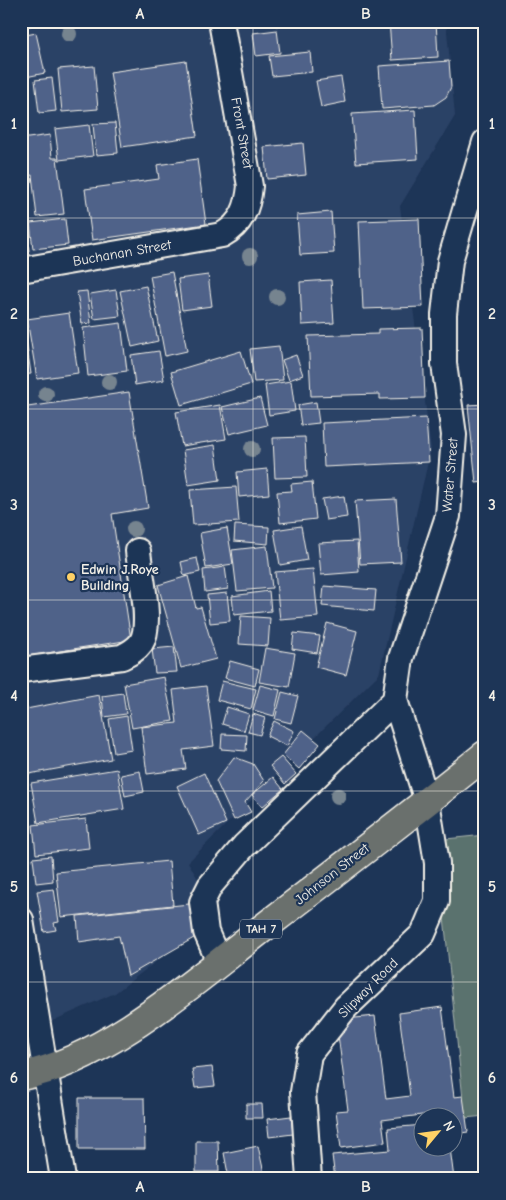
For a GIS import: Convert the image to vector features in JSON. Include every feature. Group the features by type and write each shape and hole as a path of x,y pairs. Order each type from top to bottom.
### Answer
{"highway":[{"name":"Johnson Street","path":"34,1073 86,1054 151,1013 485,755"}],"street":[{"name":"Front Street","path":"221,21 250,186 245,213 222,235"},
{"name":"Water Street","path":"427,801 395,700 401,658 448,516 454,436 444,364 444,314 450,261 485,142"},
{"name":"Buchanan Street","path":"21,270 222,235"},
{"path":"21,670 122,657 134,651 140,644 146,629 138,550"},
{"path":"219,962 205,924 202,902 210,886 244,846 395,700"},
{"name":"Slipway Road","path":"309,1179 303,1092 308,1054 346,1007 424,934 437,901 437,863 427,801"},
{"path":"21,920 34,1073 63,1179"}],"shaded area":[{"path":"21,21 446,21 455,116 400,206 431,449 379,674 188,862 218,914 115,993 21,1035"}],"green space":[{"path":"485,835 485,1116 465,1118 436,840"}],"building":[{"path":"21,21 37,21 38,24 21,28"},
{"path":"275,21 300,21 276,26"},
{"path":"389,21 436,21 438,57 392,60"},
{"path":"277,30 280,53 256,56 253,33"},
{"path":"36,33 45,73 21,78 21,36"},
{"path":"310,52 312,72 272,76 269,56"},
{"path":"186,61 197,136 122,147 110,72"},
{"path":"449,61 451,87 446,97 434,105 382,109 379,66"},
{"path":"94,66 98,109 62,112 58,69"},
{"path":"341,77 345,102 321,107 316,81"},
{"path":"52,78 56,111 39,113 35,80"},
{"path":"415,110 418,159 356,163 352,114"},
{"path":"115,123 118,153 96,155 93,124"},
{"path":"89,125 93,156 59,160 55,129"},
{"path":"50,135 52,158 57,158 64,214 37,217 32,175 21,177 21,139"},
{"path":"303,143 306,175 267,179 264,147"},
{"path":"197,159 206,224 92,240 85,189 159,179 157,165"},
{"path":"331,212 334,253 300,255 297,215"},
{"path":"65,219 68,245 33,249 30,223"},
{"path":"419,219 423,307 363,309 359,221"},
{"path":"21,228 26,228 29,251 21,252"},
{"path":"172,272 187,351 165,356 150,276"},
{"path":"208,275 212,306 182,310 178,279"},
{"path":"331,280 334,323 302,325 300,282"},
{"path":"146,286 158,341 132,347 120,291"},
{"path":"116,290 120,316 94,319 90,294"},
{"path":"87,291 91,323 82,324 77,292"},
{"path":"69,313 78,373 37,379 27,319"},
{"path":"121,323 127,371 88,376 83,328"},
{"path":"422,328 425,398 380,399 380,394 311,396 308,336 378,334 378,329"},
{"path":"26,340 31,374 21,375 21,341"},
{"path":"279,346 283,380 254,382 250,349"},
{"path":"159,351 164,380 135,385 131,355"},
{"path":"241,351 251,384 181,405 171,372"},
{"path":"296,355 303,375 289,380 282,360"},
{"path":"291,381 295,411 269,415 265,385"},
{"name":"Edwin J.Roye Building","path":"129,392 148,508 112,514 131,640 21,657 21,408"},
{"path":"260,398 267,425 229,434 222,407"},
{"path":"316,402 319,423 301,425 298,405"},
{"path":"485,404 485,482 476,483 468,405"},
{"path":"220,405 226,439 182,446 176,412"},
{"path":"426,418 429,462 324,467 322,423"},
{"path":"305,437 307,477 275,478 273,438"},
{"path":"215,445 220,480 188,485 183,450"},
{"path":"267,469 269,494 239,497 237,472"},
{"path":"312,482 316,519 280,523 277,492 292,491 291,484"},
{"path":"236,487 239,522 193,525 190,490"},
{"path":"344,496 347,517 326,520 322,499"},
{"path":"396,499 401,562 360,564 355,501"},
{"path":"235,525 269,527 268,544 234,541"},
{"path":"301,526 307,560 280,565 274,530"},
{"path":"227,528 233,564 206,568 200,533"},
{"path":"357,541 359,572 321,575 318,543"},
{"path":"267,546 272,588 237,591 232,550"},
{"path":"197,558 200,572 184,576 181,562"},
{"path":"225,567 228,589 205,592 203,570"},
{"path":"313,569 318,617 280,620 275,572"},
{"path":"188,576 196,608 201,607 216,659 181,668 158,585"},
{"path":"324,586 376,590 374,611 322,606"},
{"path":"269,591 271,611 234,615 232,596"},
{"path":"227,593 230,621 210,623 207,595"},
{"path":"241,616 270,618 268,646 239,644"},
{"path":"327,623 357,631 346,675 316,667"},
{"path":"294,633 320,636 317,653 292,649"},
{"path":"174,647 177,672 155,673 152,649"},
{"path":"265,648 295,653 289,687 259,682"},
{"path":"230,661 259,669 255,686 225,678"},
{"path":"164,677 173,721 132,728 124,684"},
{"path":"222,681 256,689 251,709 217,700"},
{"path":"260,685 280,690 274,716 253,710"},
{"path":"206,686 214,746 183,750 186,769 147,774 141,727 177,723 173,690"},
{"path":"282,692 298,696 291,723 275,719"},
{"path":"123,693 126,714 104,717 102,696"},
{"path":"99,695 111,759 29,774 21,731 21,710"},
{"path":"227,707 249,714 244,731 222,724"},
{"path":"253,714 265,718 260,735 248,732"},
{"path":"127,716 132,750 114,753 109,719"},
{"path":"274,721 294,731 287,746 267,736"},
{"path":"303,730 320,744 299,769 283,755"},
{"path":"222,734 247,735 246,751 221,749"},
{"path":"234,757 253,764 264,781 245,802 251,812 234,820 216,781"},
{"path":"281,757 296,774 285,784 270,766"},
{"path":"117,769 124,809 38,823 31,783"},
{"path":"140,771 144,792 125,796 121,775"},
{"path":"204,773 226,823 199,835 177,786"},
{"path":"273,777 283,789 262,807 252,795"},
{"path":"86,819 89,848 36,854 33,825"},
{"path":"51,856 53,881 36,883 33,858"},
{"path":"169,861 173,905 61,917 56,872"},
{"path":"54,889 59,922 54,923 56,930 44,932 37,891"},
{"path":"189,904 199,935 128,976 119,936 79,942 77,916"},
{"path":"442,1007 454,1097 463,1096 468,1132 464,1133 464,1108 414,1108 414,1116 382,1120 385,1142 341,1148 336,1111 348,1110 336,1020 375,1016 386,1099 410,1096 399,1013"},
{"path":"212,1067 215,1086 195,1088 192,1069"},
{"path":"79,1098 144,1098 145,1149 79,1149"},
{"path":"246,1104 262,1104 263,1118 246,1118"},
{"path":"291,1116 293,1134 269,1137 267,1119"},
{"path":"414,1126 414,1158 451,1158 454,1179 335,1179 332,1155 390,1150 388,1128"},
{"path":"196,1141 218,1141 219,1172 196,1172"},
{"path":"258,1146 264,1173 229,1179 224,1153"}],"place":[{"name":"Edwin J.Roye Building","path":"71,577"}]}
